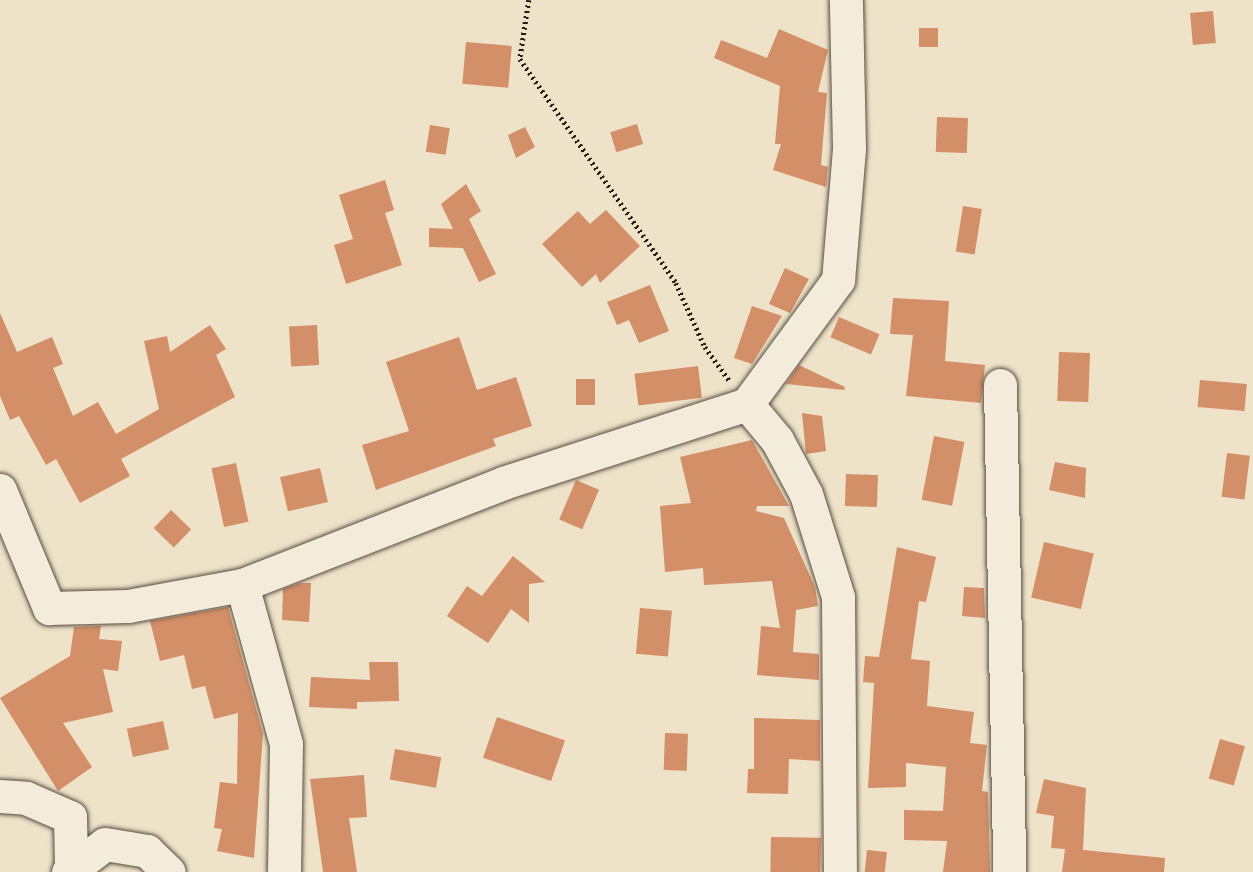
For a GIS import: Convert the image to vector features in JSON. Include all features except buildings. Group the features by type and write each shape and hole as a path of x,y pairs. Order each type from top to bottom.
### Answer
{"street":[{"path":"0,489 49,608 128,606 242,585 503,483 747,404 838,280 849,149 846,0"},
{"path":"1000,385 1009,872"},
{"path":"747,404 777,440 806,494 838,597 840,872"},
{"path":"242,585 286,744 284,872"},
{"path":"0,796 70,817 70,868"},
{"path":"70,868 104,844 147,851 169,872"}],"path":[{"path":"529,0 520,59 676,283 705,347 747,404"}]}
